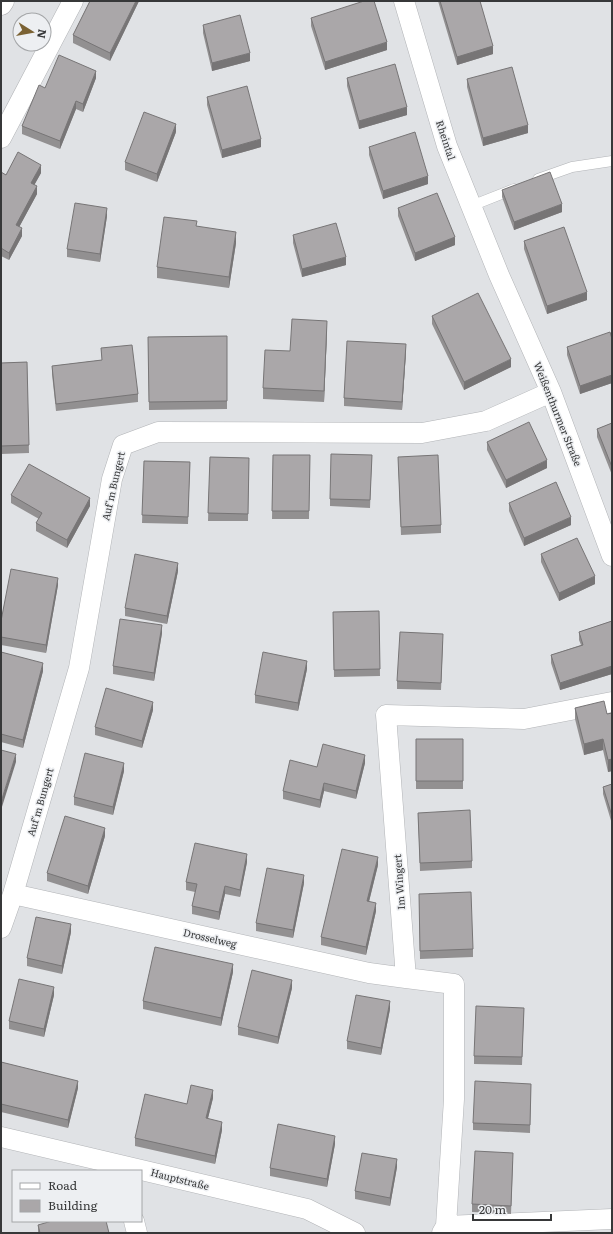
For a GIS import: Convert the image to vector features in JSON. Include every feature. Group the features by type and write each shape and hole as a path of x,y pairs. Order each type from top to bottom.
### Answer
{"street":[{"path":"1,138 73,1"},
{"name":"Rheintal","path":"404,1 447,146 498,275"},
{"name":"Weißenthurmer Straße","path":"498,275 551,392 612,556"},
{"name":"Auf'm Bungert","path":"1,928 13,894 79,668 112,479 123,444 158,432 422,433 486,420 551,392"},
{"name":"Im Wingert","path":"406,978 386,716 524,719 612,702"},
{"name":"Drosselweg","path":"13,894 369,973 406,978"},
{"path":"406,978 454,984 454,1099 444,1230 612,1219"},
{"name":"Hauptstraße","path":"1,1137 134,1170"},
{"name":"Hauptstraße","path":"142,1172 307,1209 355,1233"},
{"path":"134,1222 137,1233"}],"lane":[{"path":"471,206 572,167 612,161"}],"building":[{"path":"90,1 136,1 110,53 73,35"},
{"path":"364,1 374,1 387,42 325,62 311,18"},
{"path":"440,1 480,1 493,46 457,57"},
{"path":"240,15 250,53 212,63 203,25"},
{"path":"59,55 96,71 83,104 76,101 60,141 22,126 39,85 45,88"},
{"path":"395,64 407,107 359,121 347,78"},
{"path":"512,67 528,125 483,138 467,79"},
{"path":"247,86 261,139 222,150 207,97"},
{"path":"144,112 176,124 157,174 125,162"},
{"path":"415,132 428,176 383,191 369,147"},
{"path":"18,152 41,165 31,183 37,186 16,225 22,228 9,253 1,248 1,172 6,175"},
{"path":"550,172 562,204 514,222 502,190"},
{"path":"437,193 455,237 415,253 398,208"},
{"path":"75,203 107,208 100,254 67,249"},
{"path":"164,217 197,221 196,226 236,232 229,277 157,267"},
{"path":"336,223 346,257 302,269 293,235"},
{"path":"564,227 587,292 547,306 524,241"},
{"path":"478,293 511,359 464,382 432,316"},
{"path":"292,319 327,321 324,391 263,388 265,350 290,351"},
{"path":"610,332 612,339 612,375 580,386 567,347"},
{"path":"227,336 227,401 149,402 148,337"},
{"path":"347,341 406,344 402,402 344,398"},
{"path":"132,345 138,394 56,404 52,366 102,360 101,348"},
{"path":"27,362 29,445 1,446 1,363"},
{"path":"529,422 547,460 506,480 487,442"},
{"path":"612,423 612,467 597,429"},
{"path":"331,454 372,455 370,500 330,499"},
{"path":"273,455 310,455 309,511 272,511"},
{"path":"438,455 441,525 401,527 398,457"},
{"path":"210,457 249,458 248,514 208,513"},
{"path":"144,461 190,462 188,517 142,515"},
{"path":"29,464 90,498 67,540 36,523 42,513 11,495"},
{"path":"556,482 571,517 524,538 509,503"},
{"path":"577,538 595,576 559,593 541,554"},
{"path":"135,554 178,563 167,616 125,608"},
{"path":"11,569 58,578 46,645 1,637 1,621"},
{"path":"379,611 380,669 334,670 333,612"},
{"path":"120,619 162,625 154,673 113,666"},
{"path":"612,621 612,666 560,683 551,655 583,645 579,632"},
{"path":"400,632 443,634 441,683 397,681"},
{"path":"1,652 43,663 23,740 1,734"},
{"path":"263,652 307,661 298,703 255,695"},
{"path":"106,688 153,702 142,741 95,727"},
{"path":"604,701 607,714 612,713 612,759 608,760 603,739 584,744 575,708"},
{"path":"416,739 463,739 463,781 416,781"},
{"path":"323,744 365,755 356,791 324,783 320,800 283,791 290,760 317,767"},
{"path":"1,750 16,754 1,802"},
{"path":"85,753 124,763 113,807 74,797"},
{"path":"612,784 612,816 603,787"},
{"path":"470,810 472,861 420,863 418,813"},
{"path":"65,816 105,828 88,886 47,873"},
{"path":"195,843 247,854 240,890 225,886 219,912 192,906 197,884 186,882"},
{"path":"342,849 378,857 367,901 376,903 366,947 321,937"},
{"path":"267,868 304,875 293,930 256,923"},
{"path":"471,892 473,949 420,951 419,894"},
{"path":"36,917 71,924 62,966 27,958"},
{"path":"155,947 233,964 221,1018 143,1001"},
{"path":"252,970 292,980 278,1037 238,1027"},
{"path":"19,979 54,987 44,1029 9,1021"},
{"path":"356,995 390,1001 381,1048 347,1041"},
{"path":"476,1006 524,1008 522,1057 474,1056"},
{"path":"1,1062 78,1081 68,1120 1,1104"},
{"path":"475,1081 531,1084 530,1125 473,1123"},
{"path":"191,1085 213,1090 206,1118 222,1122 215,1156 135,1138 145,1094 187,1104"},
{"path":"278,1124 335,1136 327,1179 270,1168"},
{"path":"475,1151 513,1153 511,1206 472,1204"},
{"path":"362,1153 397,1159 390,1198 355,1191"},
{"path":"48,1222 106,1222 109,1233 40,1233 38,1225"}]}
